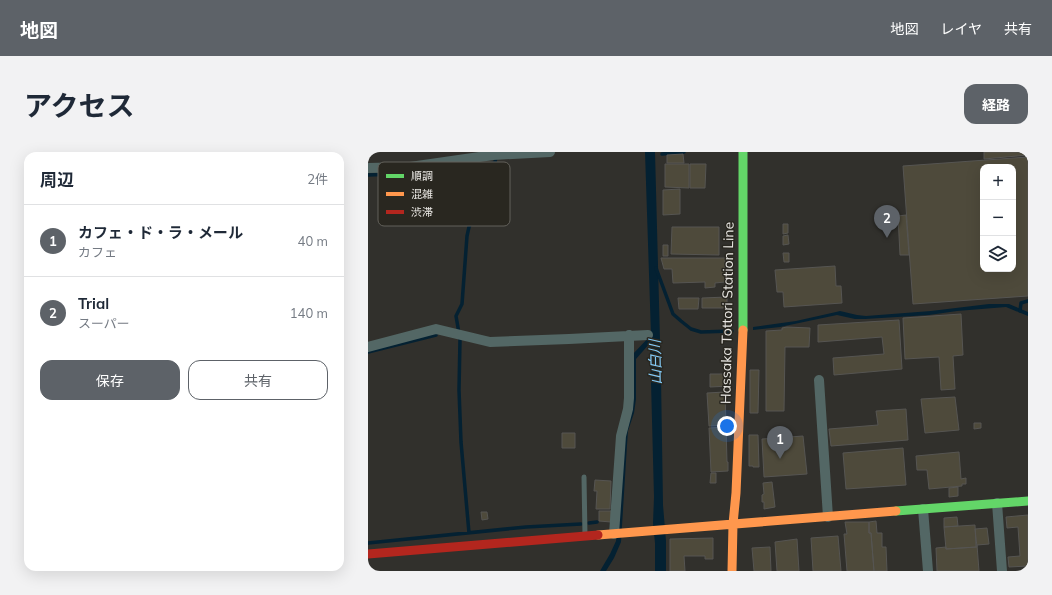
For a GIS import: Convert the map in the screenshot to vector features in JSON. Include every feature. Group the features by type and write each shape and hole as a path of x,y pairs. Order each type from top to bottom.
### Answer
{"street":[{"path":"445,162 493,155 550,152"},
{"name":"Hassaka Tottori Station Line","path":"732,571 733,524 736,493 743,340 743,152"},
{"path":"368,168 378,168"},
{"path":"368,347 436,329 490,342 648,335"},
{"path":"614,534 621,436 628,409 629,398 629,336"},
{"path":"819,380 828,517"},
{"path":"368,554 1028,501"},
{"path":"997,504 1002,571"},
{"path":"923,509 928,571"}],"lane":[{"path":"584,477 585,536"}],"water":[{"name":"山白川","path":"645,152 655,152 663,505 666,541 666,571 655,571 650,343 636,359 636,399 634,413 628,431 621,542 606,571 600,571 616,541 632,355 651,335"},
{"path":"989,304 1009,304 1028,312 1028,316 1006,307 929,315 865,319 855,319 837,315 780,327 753,330 753,327 796,321 840,311 866,316 931,311"}],"building":[{"path":"984,152 1028,152 1028,155 984,159"},
{"path":"683,154 684,163 667,163 667,155"},
{"path":"1028,157 1028,296 913,304 903,166"},
{"path":"665,164 689,164 689,188 665,187"},
{"path":"690,164 706,164 705,188 690,188"},
{"path":"680,189 680,214 663,215 663,190"},
{"path":"906,215 909,255 900,255 898,216"},
{"path":"783,224 788,224 788,233 783,234"},
{"path":"672,227 719,227 719,255 671,254"},
{"path":"788,235 789,244 783,245 783,236"},
{"path":"663,245 668,245 668,256 663,256"},
{"path":"783,253 789,253 789,262 784,262"},
{"path":"661,258 725,258 725,270 729,270 729,278 725,278 725,282 715,283 715,287 705,288 705,282 673,283 672,269 664,269"},
{"path":"835,266 836,286 841,286 842,303 784,307 783,292 777,292 775,270"},
{"path":"727,297 727,308 702,308 702,298"},
{"path":"678,298 699,298 698,309 679,309"},
{"path":"961,314 963,355 953,356 955,389 941,390 939,357 905,359 903,318"},
{"path":"899,320 902,369 834,375 833,358 884,354 882,337 818,342 818,325"},
{"path":"782,328 810,328 809,347 785,347 784,411 766,411 766,331 782,330"},
{"path":"750,370 759,370 758,413 750,413"},
{"path":"710,374 730,374 731,386 710,387"},
{"path":"725,392 726,425 709,426 707,393"},
{"path":"955,397 959,430 925,433 921,399"},
{"path":"906,409 908,440 831,446 829,429 878,425 876,411"},
{"path":"974,423 981,423 981,428 974,429"},
{"path":"726,427 728,471 711,472 709,428"},
{"path":"562,433 575,433 575,448 562,448"},
{"path":"749,435 758,435 759,467 749,466"},
{"path":"803,436 807,474 764,477 762,439"},
{"path":"903,448 906,485 846,489 843,453"},
{"path":"959,452 961,479 966,478 966,484 962,484 962,486 929,489 927,470 917,470 916,456"},
{"path":"711,473 716,473 716,483 710,483"},
{"path":"595,480 611,481 610,509 596,509 597,491 594,491"},
{"path":"772,482 775,507 764,509 764,502 762,502 762,495 764,494 763,483"},
{"path":"958,487 958,496 949,497 949,488"},
{"path":"599,511 611,511 611,522 599,521"},
{"path":"481,512 487,512 488,519 482,520"},
{"path":"1028,515 1028,566 1009,567 1008,557 1020,556 1018,527 1007,528 1006,517"},
{"path":"957,517 958,526 944,527 944,518"},
{"path":"876,521 877,533 882,533 882,547 886,547 887,571 874,571 869,522"},
{"path":"845,522 869,522 874,571 847,571 844,534 847,534"},
{"path":"975,525 976,547 946,549 944,527"},
{"path":"987,528 989,544 977,545 979,571 937,571 936,548 946,547 946,549 977,547 975,529"},
{"path":"838,536 841,571 813,571 811,538"},
{"path":"713,538 713,559 705,559 705,556 684,556 685,571 670,571 670,539"},
{"path":"797,539 799,571 777,571 775,542"},
{"path":"770,547 771,571 754,571 752,548"}],"waterway":[{"path":"662,154 684,152"},
{"path":"495,162 496,155"},
{"path":"368,175 378,175"},
{"path":"469,226 467,236 462,304 456,316 460,339 459,390 461,442 469,533"},
{"path":"656,268 673,314 681,321 691,329 701,332 732,331"},
{"path":"1020,311 1021,303 1028,301"},
{"path":"368,352 436,335"},
{"path":"589,523 597,522"},
{"path":"368,543 526,527 581,524"}],"traffic: fast":[{"path":"743,152 743,330"},
{"path":"896,511 1028,501"}],"traffic: slow":[{"path":"732,571 743,330"},
{"path":"598,535 896,511"}],"traffic: jam":[{"path":"368,554 598,535"}],"place":[{"name":"Trial","path":"887,238"},
{"name":"カフェ・ド・ラ・メール","path":"780,459"}]}
